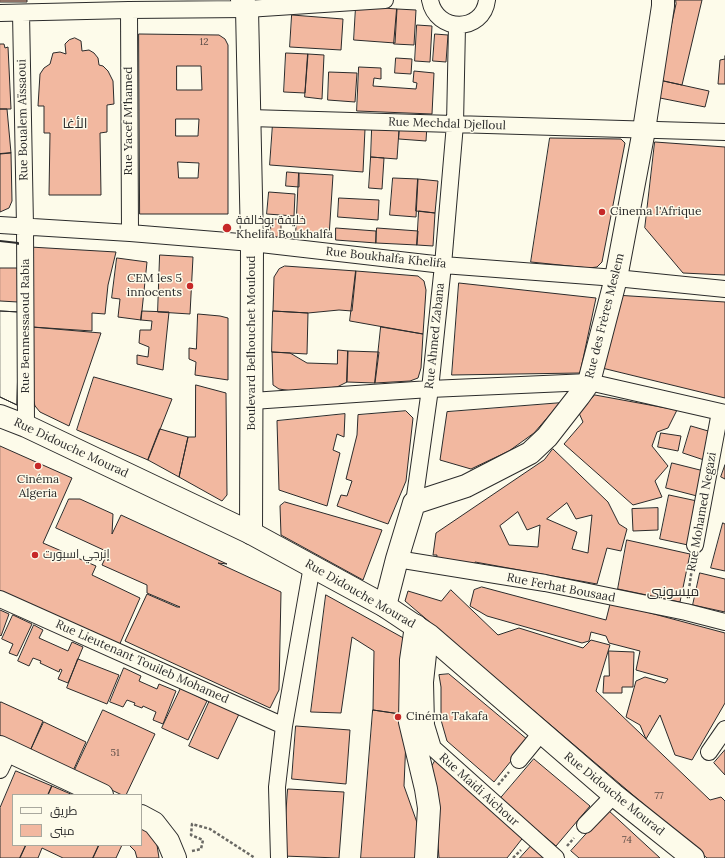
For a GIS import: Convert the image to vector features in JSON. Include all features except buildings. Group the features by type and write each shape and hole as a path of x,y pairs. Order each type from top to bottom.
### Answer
{"street":[{"path":"0,13 21,13 38,6 129,10 384,0"},
{"path":"430,0 435,14 441,20 457,26 475,20 482,13 487,0"},
{"name":"Rue des Frères Meslem","path":"414,503 466,486 530,453 547,437 580,396 589,382 616,278 644,130 663,0"},
{"name":"Boulevard Belhouchet Mouloud","path":"244,5 250,118 252,243 251,533"},
{"name":"Rue Yacef M'hamed","path":"129,10 130,233"},
{"name":"Rue Boualem Aïssaoui","path":"21,13 25,226"},
{"name":"Rue Ahmed Zabana","path":"414,503 430,389 443,265 455,124 457,26"},
{"name":"Rue Mechdal Djelloul","path":"250,118 725,132"},
{"name":"Rue Boukhalfa Khelifa","path":"0,225 130,233 252,243 443,265 616,278 725,289"},
{"name":"Rue Benmessaoud Rabia","path":"25,226 26,426"},
{"path":"252,401 430,389 589,382 723,412"},
{"name":"Rue Mohamed Negazi","path":"695,545 723,412"},
{"name":"Rue Didouche Mourad","path":"0,416 26,426 251,533 385,606 423,631 540,733 693,858"},
{"path":"385,606 396,559 414,503"},
{"name":"Rue Ferhat Bousaad","path":"396,559 545,583 686,612 725,622"},
{"path":"279,858 277,786 284,726 312,566"},
{"name":"Rue Lieutenant Touileb Mohamed","path":"0,599 284,726"},
{"path":"423,631 411,660 410,722 425,783 429,808 426,858"},
{"name":"Rue Maidi Aichour","path":"423,631 426,726 433,748 488,797 561,853"},
{"path":"709,752 725,729"},
{"path":"519,760 540,733"},
{"path":"0,770 5,749 100,794"},
{"path":"585,825 614,795"},
{"path":"142,817 154,823 168,841 174,857"}],"path":[{"name":"Rue Mohamed Negazi","path":"686,612 695,545"},
{"path":"488,797 519,760"},
{"path":"174,857 201,849 203,840 191,835 192,824 210,829 255,858"},
{"path":"561,853 585,825"}],"wall":[{"path":"0,241 18,244"}],"place":[{"name":"Cinema l'Afrique","path":"602,212"},
{"name":"خليفة بوخالفة Khelifa Boukhalfa","path":"227,228"},
{"name":"CEM les 5 innocents","path":"190,286"},
{"name":"Cinéma Algeria","path":"38,466"},
{"name":"إنرجي اسبورت","path":"35,555"},
{"name":"Cinéma Takafa","path":"398,717"}],"district":[{"name":"الأغا","path":"75,124"},
{"name":"ميسونيي","path":"673,592"}]}
